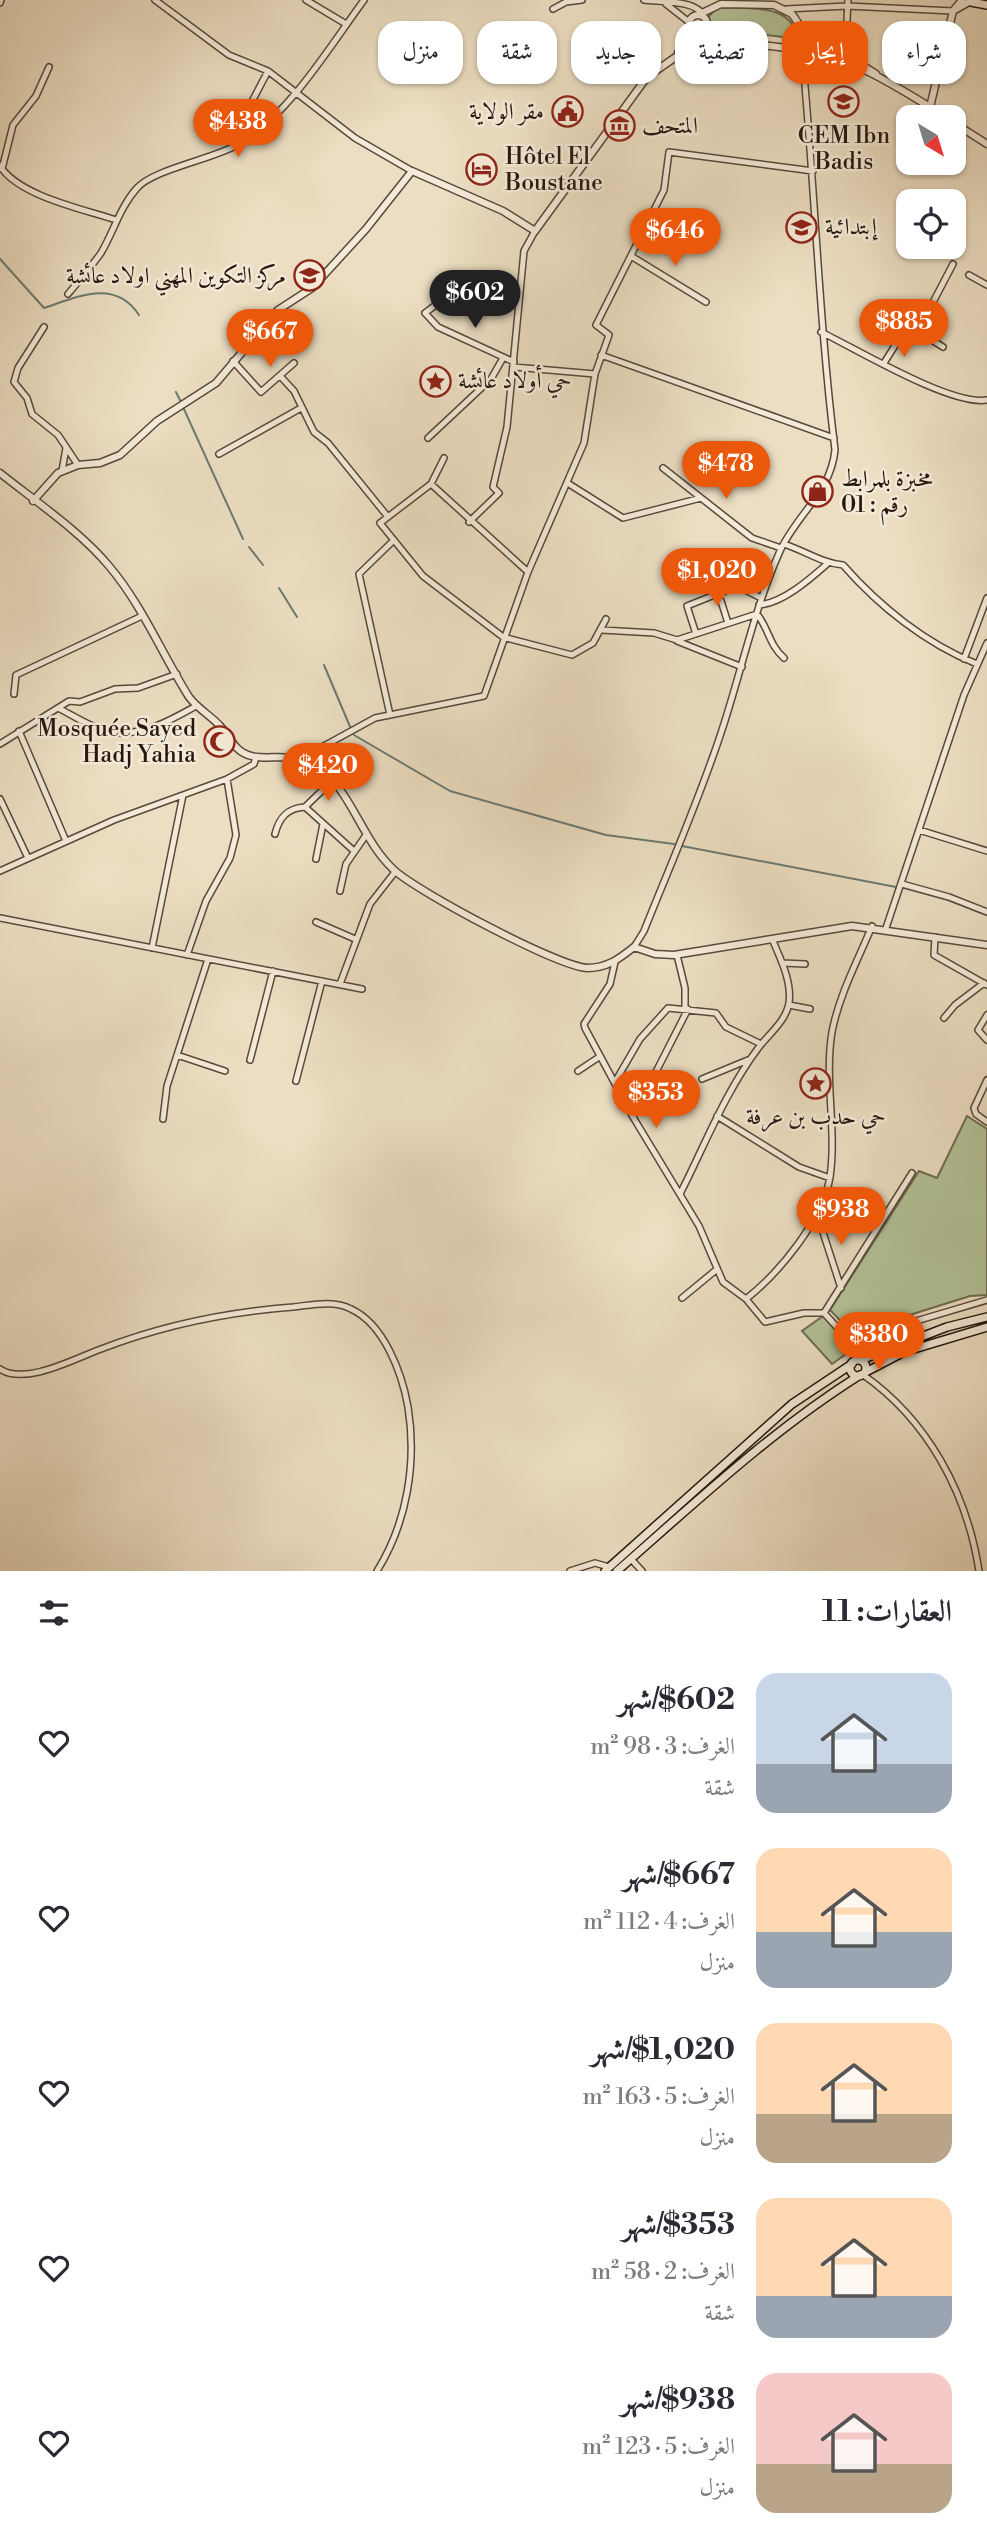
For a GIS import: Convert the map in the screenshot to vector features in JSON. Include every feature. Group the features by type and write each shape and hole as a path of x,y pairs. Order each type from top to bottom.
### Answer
{"main road":[{"path":"969,1 986,2"},
{"path":"610,1570 792,1404 857,1361 947,1327 987,1317"},
{"path":"610,1570 631,1559 764,1442 811,1405 904,1352 987,1327"},
{"path":"857,1361 851,1371 862,1374"},
{"path":"857,1361 866,1366 862,1374"}],"street":[{"path":"155,0 229,55 268,71 294,94 365,144 412,171 503,211 535,231"},
{"path":"306,0 346,24"},
{"path":"68,295 101,252 116,220 139,186 239,144 294,94 364,0"},
{"path":"553,9 566,2 582,0"},
{"path":"644,0 691,3 706,21"},
{"path":"786,9 809,3 847,3 953,11 969,1"},
{"path":"663,2 684,21"},
{"path":"694,21 711,4 774,3 786,9 798,21"},
{"path":"846,21 847,3"},
{"path":"930,105 953,11"},
{"path":"469,522 499,493 493,487 507,426 524,251 535,231 647,77 674,57"},
{"path":"49,67 36,96 13,125 1,167 41,198 60,200 116,220"},
{"path":"247,111 268,71"},
{"path":"868,72 927,105"},
{"path":"302,758 332,781 366,835 396,872 430,895 575,967 590,968 615,962 634,947 644,932 720,736 760,602 783,546 831,475 835,450 821,332 813,171 805,84"},
{"path":"966,131 987,144"},
{"path":"0,473 110,567 196,706 219,724 244,754 256,757 302,758 375,719 484,696 528,572 569,484 584,443 595,374 609,335 596,325 664,190 669,152 813,171"},
{"path":"33,501 62,471 78,465 100,463 120,455 156,421 216,383 278,310 312,289 366,229 412,171"},
{"path":"631,256 706,302"},
{"path":"918,331 953,264"},
{"path":"970,275 987,285"},
{"path":"445,298 425,313 438,327 514,365 595,374"},
{"path":"884,363 908,325 943,347"},
{"path":"44,327 18,368 14,382 27,398 32,414 58,435 78,465"},
{"path":"821,332 943,392 969,402 987,400"},
{"path":"601,355 834,438"},
{"path":"428,438 491,379 503,358"},
{"path":"233,361 261,392 294,363"},
{"path":"281,377 294,391 314,432 328,443 388,517"},
{"path":"219,454 300,408"},
{"path":"62,471 66,448"},
{"path":"444,458 431,484 380,523 423,576 503,638 572,655 585,650 602,630 606,619"},
{"path":"663,468 752,538 807,552 827,564 844,565 871,597 950,654 977,664"},
{"path":"431,484 469,522 528,572"},
{"path":"569,484 623,517 701,498"},
{"path":"390,715 359,574 394,540"},
{"path":"722,578 760,602 769,604 814,576 827,564"},
{"path":"696,634 687,606 737,586"},
{"path":"964,659 987,598"},
{"path":"721,601 728,623"},
{"path":"677,640 757,614"},
{"path":"757,614 766,626 772,648 784,658"},
{"path":"14,694 16,675 142,616"},
{"path":"602,630 654,633 742,667"},
{"path":"886,928 977,664 987,643"},
{"path":"0,744 69,701 80,702 115,689 138,688 177,674"},
{"path":"58,708 113,733 144,730 172,720 196,706"},
{"path":"19,731 66,841"},
{"path":"0,871 66,841 227,779 254,764 256,757"},
{"path":"187,955 206,901 230,858 236,835 227,779"},
{"path":"305,807 332,781"},
{"path":"152,948 183,795"},
{"path":"0,799 28,858"},
{"path":"275,834 278,820 294,807 305,807 354,851"},
{"path":"316,859 323,824"},
{"path":"919,830 987,851"},
{"path":"340,891 346,864 366,835"},
{"path":"340,984 370,904 396,872"},
{"path":"902,884 949,897 987,912"},
{"path":"0,918 362,989"},
{"path":"316,922 355,939"},
{"path":"634,947 655,954 677,955 852,926 872,926 987,945"},
{"path":"746,1299 771,1279 817,1214 830,1178 832,1034 839,1006 872,926"},
{"path":"935,937 934,953 937,958 986,984 944,1018"},
{"path":"680,1195 717,1116 750,1060 761,1044 776,1030 789,1005 783,963 773,941"},
{"path":"633,1117 687,1009 677,955"},
{"path":"163,1119 167,1086 208,959"},
{"path":"615,962 610,984 584,1024 633,1117 699,1226 723,1282 746,1299 762,1320 769,1323 804,1313 824,1312"},
{"path":"783,963 805,964"},
{"path":"250,1060 273,971"},
{"path":"296,1081 322,981"},
{"path":"789,1005 810,1009"},
{"path":"615,1082 640,1039 668,1008 716,1013 726,1027 761,1044"},
{"path":"987,1015 978,1030 987,1040"},
{"path":"177,1055 225,1071"},
{"path":"578,1071 599,1056"},
{"path":"702,1079 750,1060"},
{"path":"987,1080 974,1108 976,1114 987,1122"},
{"path":"717,1116 799,1167 830,1178"},
{"path":"824,1312 912,1174"},
{"path":"817,1214 841,1288"},
{"path":"682,1298 716,1270"},
{"path":"855,1347 906,1324 987,1300"},
{"path":"0,1368 29,1373 50,1369 166,1327 239,1311 318,1304 340,1304 352,1309 369,1321 381,1337 406,1395 411,1425 411,1464 406,1496 390,1549 377,1571"},
{"path":"824,1312 855,1347 857,1361"},
{"path":"862,1374 906,1412 935,1448 966,1518 979,1571"},
{"path":"631,1559 642,1571"},
{"path":"570,1571 595,1563 610,1570"}],"green space":[{"path":"718,7 756,9 781,14 790,21 782,21 782,37 768,35 768,21 709,21 709,16"},
{"path":"967,1116 987,1129 987,1295 970,1296 852,1333 830,1310 919,1171 937,1178"},
{"path":"823,1316 853,1349 832,1364 802,1331"}],"waterway":[{"path":"0,259 44,308 82,296 107,294 119,297 139,315"},
{"path":"176,392 181,402"},
{"path":"183,407 243,539"},
{"path":"249,547 263,565"},
{"path":"279,588 297,617"},
{"path":"324,665 351,729"},
{"path":"354,735 450,791 606,835 674,844"},
{"path":"682,846 896,887"},
{"path":"904,888 948,900 987,915"}],"place":[{"name":"CEM Ibn Badis","path":"844,102"},
{"name":"مقر الولاية","path":"567,112"},
{"name":"المتحف","path":"619,126"},
{"name":"Hôtel El Boustane","path":"482,170"},
{"name":"إبتدائية","path":"802,227"},
{"name":"مركز التكوين المهني اولاد عائشة","path":"309,276"},
{"name":"حي أولاد عائشة","path":"435,381"},
{"name":"مخبزة بلمرابط رقم : 01","path":"818,492"},
{"name":"Mosquée Sayed Hadj Yahia","path":"219,742"},
{"name":"حي حدب بن عرفة","path":"816,1083"}]}
